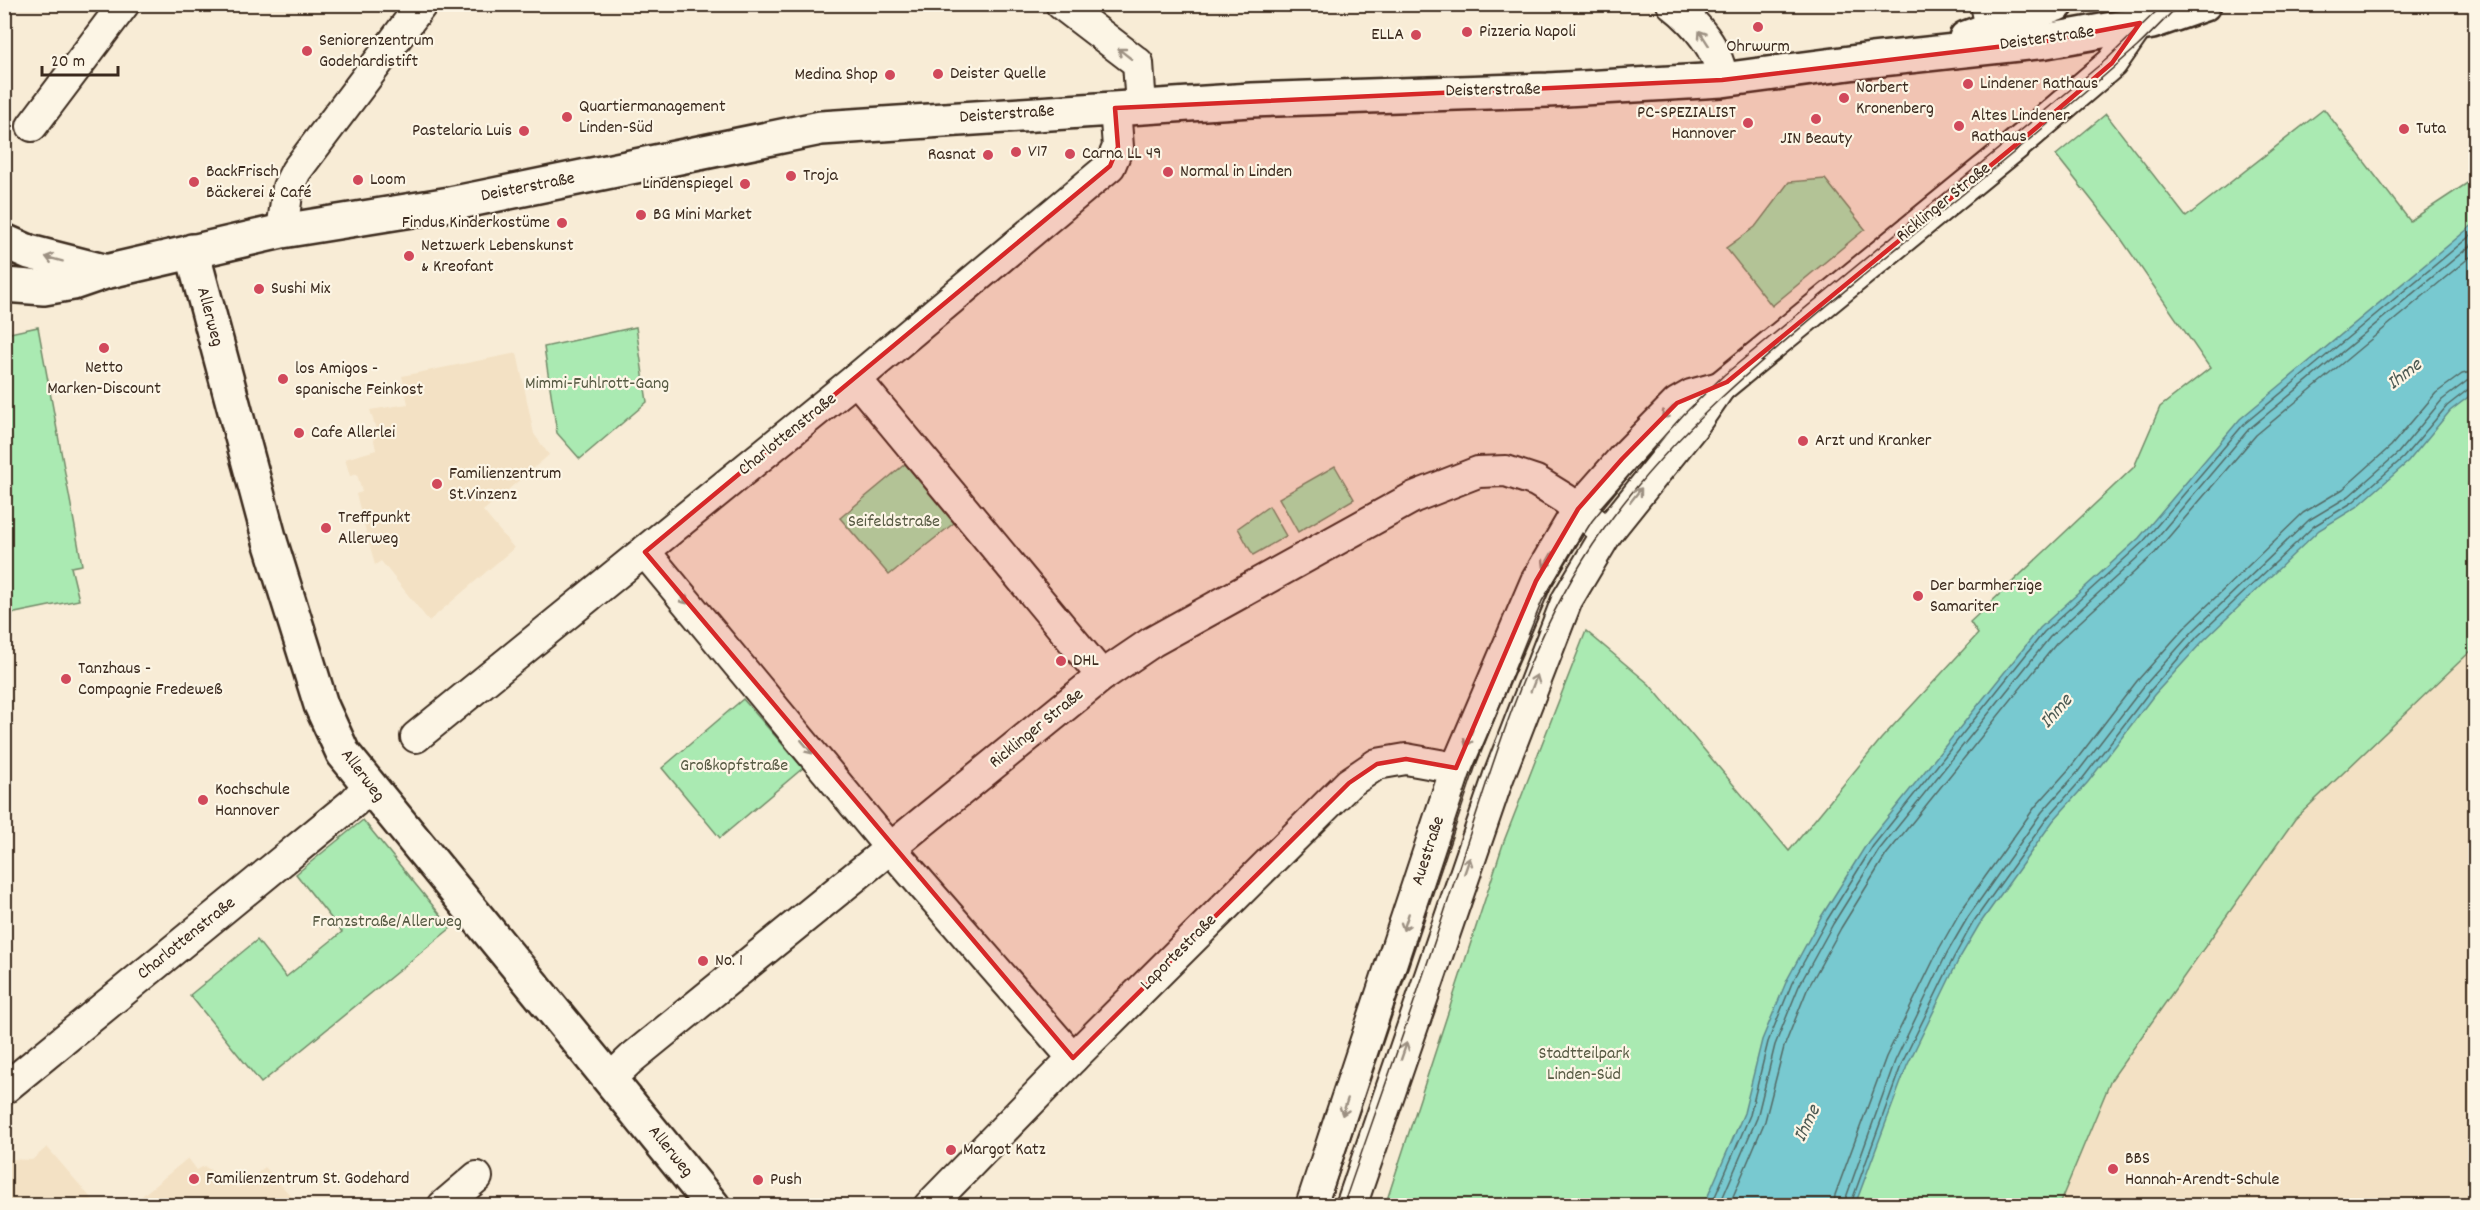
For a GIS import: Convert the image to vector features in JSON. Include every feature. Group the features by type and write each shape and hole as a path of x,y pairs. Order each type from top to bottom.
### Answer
{"street":[{"path":"32,126 124,4"},
{"path":"282,231 288,187 296,171 422,4"},
{"name":"Charlottenstraße","path":"416,737 856,379 1110,166 1118,147 1138,63 1061,4"},
{"path":"1672,4 1691,19 1721,65 1722,80"},
{"name":"Deisterstraße","path":"1922,54 1989,16 2057,4"},
{"name":"Deisterstraße","path":"4,285 44,288 73,283 105,272 282,231 450,204 821,128 1128,107 1421,92 1548,90 1722,80 1922,54 2046,42 2146,14 2167,18 2204,4"},
{"name":"Ricklinger Straße","path":"611,1078 632,1058 1102,676 1152,642 1414,497 1464,476 1490,471 1506,471 1522,475 1565,499 1607,532 1693,426 1720,387 2020,142 2112,63 2146,14"},
{"name":"Deisterstraße","path":"4,241 29,252 105,272"},
{"name":"Allerweg","path":"192,251 261,508 321,705 343,753 611,1078 713,1206"},
{"path":"856,379 1102,676"},
{"name":"Ricklinger Straße","path":"1578,509 1622,459 1677,403 1720,387"},
{"name":"Auestraße","path":"1311,1206 1456,768 1536,581 1578,509"},
{"path":"1351,1206 1497,778 1567,600 1607,532"},
{"path":"645,552 891,849 1073,1058"},
{"name":"Laportestraße","path":"929,1206 1073,1058 1349,783 1377,764 1406,759 1456,768"},
{"name":"Charlottenstraße","path":"4,1089 354,802 368,786"},
{"path":"443,1206 477,1177"}],"highlighted area":[{"path":"2140,23 2112,63 2029,134 1727,382 1677,403 1622,459 1578,509 1536,581 1456,768 1406,759 1377,764 1349,783 1073,1058 645,552 1110,166 1118,147 1115,108 1722,80 2046,41"}],"shaded area":[{"name":"Familienzentrum St.Vinzenz","path":"517,353 534,434 549,455 483,511 514,548 429,621 381,561 375,565 356,494 362,492 357,474 350,476 345,459 376,450 372,431 376,429 370,410 408,404 402,376"},
{"path":"2475,647 2475,1205 2059,1206 2111,1080 2295,819"},
{"path":"4,1146 9,1151 8,1159 32,1160 47,1147 97,1205 5,1205"},
{"name":"Familienzentrum St. Godehard","path":"188,1158 197,1170 204,1166 238,1188 265,1167 299,1205 131,1205"}],"green space":[{"name":"Stadtteilpark Linden-Süd","path":"2324,109 2410,221 2475,178 2475,647 2295,819 2111,1080 2059,1205 1385,1206 1504,841 1586,631 1649,684 1789,851 1881,739 1978,634 1970,622 2134,467 2160,407 2210,368 2113,227 2056,155 2106,114 2186,217"},
{"path":"1825,179 1865,229 1772,306 1726,248 1755,227 1789,182"},
{"path":"38,327 82,565 71,567 79,600 5,615 5,334"},
{"name":"Mimmi-Fuhlrott-Gang","path":"636,327 647,402 580,459 557,433 544,347"},
{"name":"Seifeldstraße","path":"905,464 954,523 889,575 840,518"},
{"path":"1335,466 1354,499 1298,532 1279,498"},
{"path":"1269,506 1286,536 1253,555 1238,528"},
{"name":"Großkopfstraße","path":"743,699 803,768 720,838 662,768"},
{"name":"Franzstraße/Allerweg","path":"363,820 451,928 261,1083 190,995 257,940 286,977 342,932 296,874"}],"water":[{"name":"Ihme","path":"2475,223 2475,392 2450,411 2408,462 2357,507 2319,530 2203,641 2154,695 2088,782 2053,821 1979,925 1959,959 1907,1066 1855,1205 1704,1205 1744,1113 1762,1040 1787,980 1821,917 1868,842 2040,628 2139,538 2240,419"}],"tram line":[{"path":"1328,1206 1476,765 1542,601 1592,521 1635,468 1684,414 1724,375 2108,58 2164,4"},
{"path":"1343,1206 1520,689 1557,607 1579,567 1604,529 1665,454 1734,386 2074,102 2137,47 2180,4"}],"place":[{"name":"Ohrwurm","path":"1758,27"},
{"name":"Pizzeria Napoli","path":"1467,32"},
{"name":"ELLA","path":"1416,35"},
{"name":"Seniorenzentrum Godehardistift","path":"307,51"},
{"name":"Deister Quelle","path":"938,74"},
{"name":"Medina Shop","path":"890,75"},
{"name":"Lindener Rathaus","path":"1968,84"},
{"name":"Norbert Kronenberg","path":"1844,98"},
{"name":"Quartiermanagement Linden-Süd","path":"567,117"},
{"name":"JIN Beauty","path":"1816,119"},
{"name":"PC-SPEZIALIST Hannover","path":"1748,123"},
{"name":"Altes Lindener Rathaus","path":"1959,126"},
{"name":"Tuta","path":"2404,129"},
{"name":"Pastelaria Luis","path":"524,131"},
{"name":"V17","path":"1016,152"},
{"name":"Carna LL 49","path":"1070,154"},
{"name":"Rasnat","path":"988,155"},
{"name":"Normal in Linden","path":"1168,172"},
{"name":"Troja","path":"791,176"},
{"name":"Loom","path":"358,180"},
{"name":"BackFrisch Bäckerei & Café","path":"194,182"},
{"name":"Lindenspiegel","path":"745,184"},
{"name":"BG Mini Market","path":"641,215"},
{"name":"Findus Kinderkostüme","path":"562,223"},
{"name":"Netzwerk Lebenskunst & Kreofant","path":"409,256"},
{"name":"Sushi Mix","path":"259,289"},
{"name":"Netto Marken-Discount","path":"104,348"},
{"name":"los Amigos - spanische Feinkost","path":"283,379"},
{"name":"Cafe Allerlei","path":"299,433"},
{"name":"Arzt und Kranker","path":"1803,441"},
{"name":"Familienzentrum St.Vinzenz","path":"437,484"},
{"name":"Treffpunkt Allerweg","path":"326,528"},
{"name":"Der barmherzige Samariter","path":"1918,596"},
{"name":"DHL","path":"1061,661"},
{"name":"Tanzhaus - Compagnie Fredeweß","path":"66,679"},
{"name":"Kochschule Hannover","path":"203,800"},
{"name":"No. 1","path":"703,961"},
{"name":"Margot Katz","path":"951,1150"},
{"name":"BBS Hannah-Arendt-Schule","path":"2113,1169"},
{"name":"Familienzentrum St. Godehard","path":"194,1179"},
{"name":"Push","path":"758,1180"}]}
